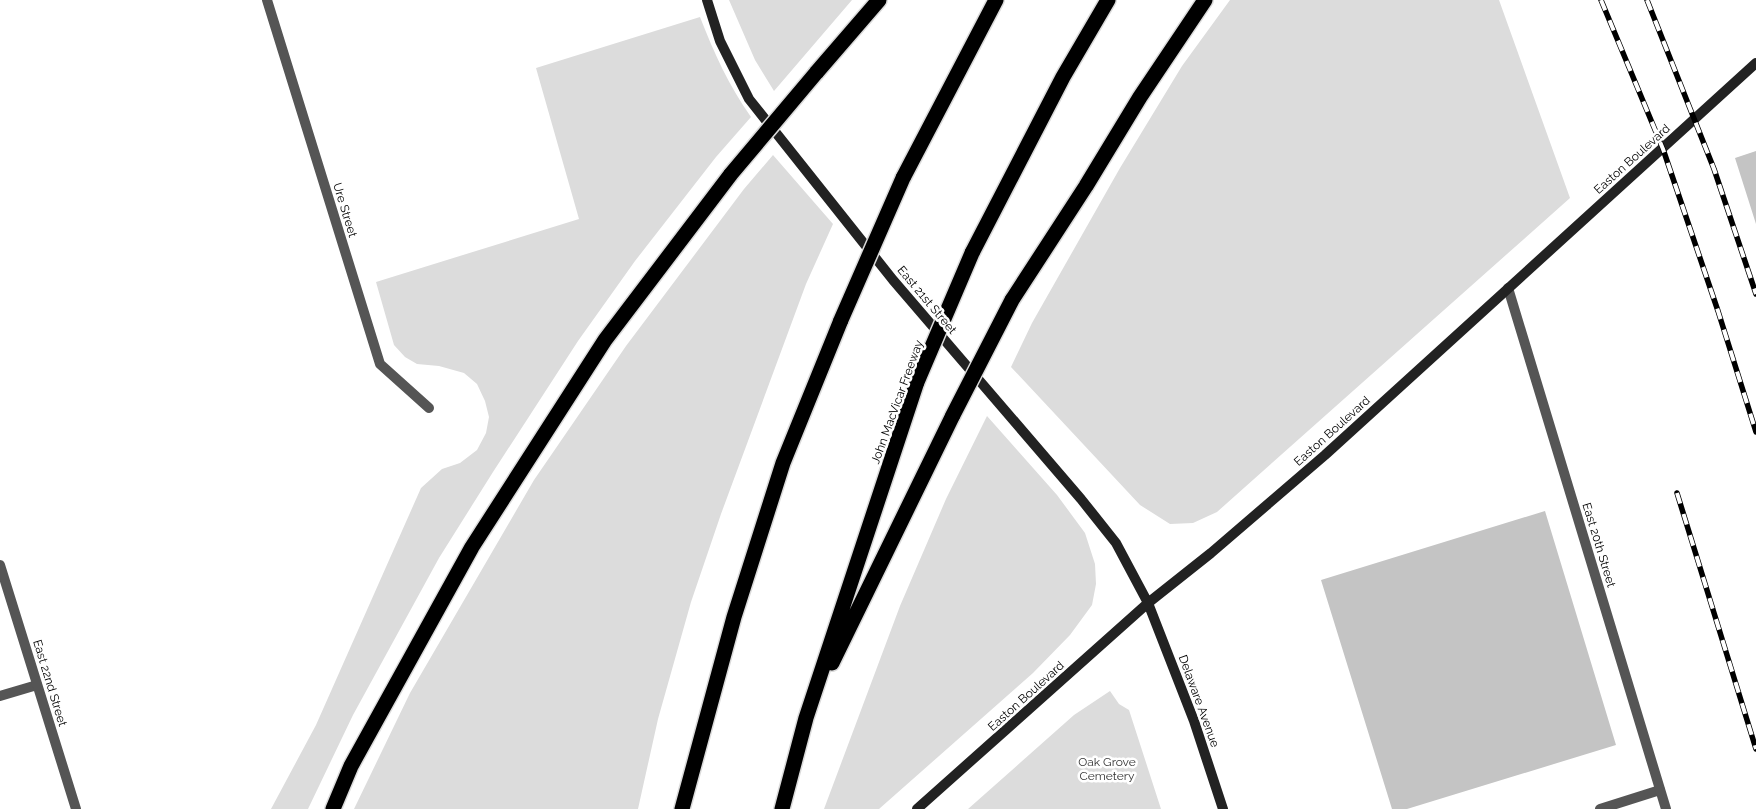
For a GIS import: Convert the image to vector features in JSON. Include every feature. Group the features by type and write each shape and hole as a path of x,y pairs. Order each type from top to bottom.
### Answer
{"highway":[{"path":"333,809 352,766 472,547 605,340 731,174 879,0"},
{"path":"682,809 734,618 783,463 841,320 903,178 996,0"},
{"name":"John MacVicar Freeway","path":"782,809 806,718 918,382 972,253 1062,77 1108,0"},
{"path":"806,718 953,414 1012,300 1086,186 1140,96 1205,0"}],"main road":[{"name":"East 21st Street","path":"707,0 720,41 749,99 893,280 1081,499 1116,543 1148,603"},
{"name":"Easton Boulevard","path":"917,809 1148,603 1211,553 1325,455 1756,64"},
{"name":"Delaware Avenue","path":"1148,603 1194,721 1223,809"}],"street":[{"name":"Ure Street","path":"267,0 380,364 429,408"},
{"name":"East 20th Street","path":"1508,288 1666,809"},
{"name":"East 22nd Street","path":"0,565 76,809"},
{"path":"0,696 37,685"},
{"path":"1600,809 1660,790"}],"green space":[{"path":"729,0 852,0 774,91 755,60"},
{"path":"1230,0 1499,0 1570,198 1217,512 1193,523 1170,524 1140,505 1011,367 1032,323 1120,168 1182,66"},
{"path":"700,17 723,69 751,117 716,157 635,261 578,341 493,472 439,558 353,715 308,809 271,809 316,725 421,488 442,469 460,463 477,450 486,433 489,417 485,401 477,384 464,373 439,366 417,364 405,357 394,345 376,282 579,219 536,68"},
{"path":"773,155 833,224 806,284 721,514 691,602 658,719 638,809 354,809 410,693 534,480 626,346 744,189"},
{"path":"987,416 1057,495 1085,533 1095,564 1096,584 1092,605 1070,635 1033,673 879,809 824,809 900,606 946,499"},
{"name":"Oak Grove Cemetery","path":"1110,691 1119,704 1129,710 1161,809 968,809 1074,715"}],"building":[{"path":"1756,151 1756,224 1735,158"},
{"path":"1545,511 1616,745 1407,809 1392,809 1321,580"}],"railway":[{"path":"1601,0 1663,149 1718,311 1756,432"},
{"path":"1647,0 1714,169 1756,294"},
{"path":"1677,493 1756,749"}]}
